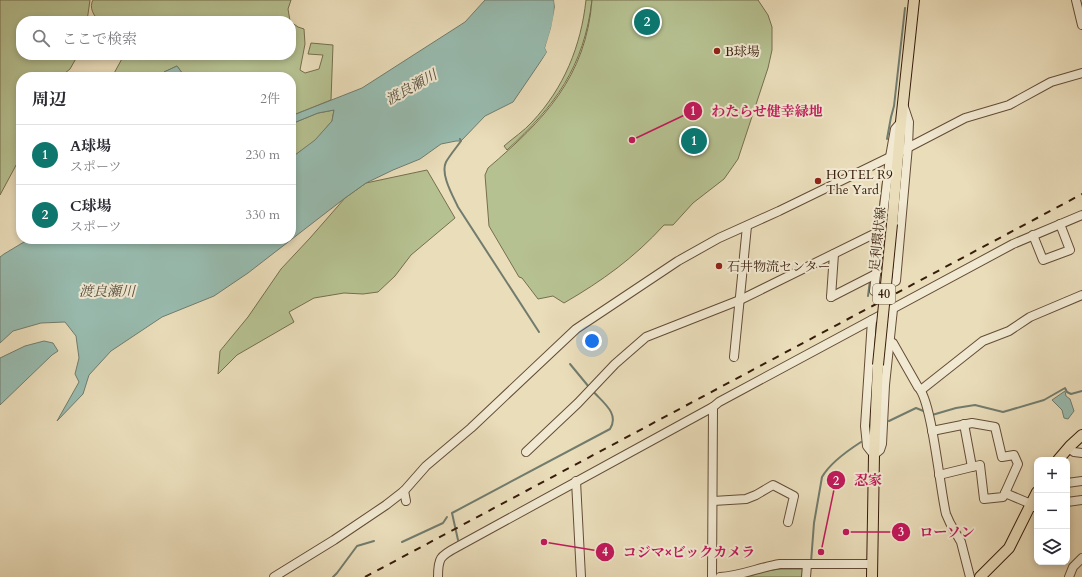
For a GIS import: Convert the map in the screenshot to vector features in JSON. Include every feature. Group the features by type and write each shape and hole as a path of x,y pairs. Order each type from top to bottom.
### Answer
{"main road":[{"name":"足利環状線","path":"872,577 874,455 878,365 892,224 894,154 901,122 914,0"},
{"path":"1060,457 1082,435"},
{"path":"980,577 1009,548 1034,505"}],"street":[{"path":"1076,0 1082,25"},
{"path":"274,577 334,540 404,491 426,466 476,423 576,329 678,261 719,238 747,226 965,118 1009,105 1051,82 1082,73"},
{"path":"894,154 874,291 896,281 909,122 903,106"},
{"path":"438,577 438,564 442,556 445,554 713,407 718,402 1013,244 1082,215"},
{"path":"1034,235 1043,260 1070,250 1060,224"},
{"path":"734,356 747,226"},
{"path":"526,452 578,403 615,364 646,337 740,300 882,230"},
{"path":"834,254 831,298 876,274"},
{"path":"921,390 983,341 1009,331 1030,318 1082,295"},
{"path":"872,320 865,430 867,446 874,455 880,450 882,444 889,341 893,309"},
{"path":"889,341 893,343 921,390 929,414 946,514 961,542 970,577"},
{"path":"712,577 713,407"},
{"path":"932,431 972,423 995,427 1002,457 1014,455 1018,464 1003,497 984,499 980,465 939,474"},
{"path":"964,424 972,467"},
{"path":"1068,448 1074,452 1082,453"},
{"path":"576,481 582,577"},
{"path":"1070,483 1082,481"},
{"path":"713,501 746,499 773,485 794,496 788,522"},
{"path":"404,491 406,501"},
{"path":"1005,493 1034,505"},
{"path":"1070,502 1082,500"},
{"path":"1069,577 1073,567 1082,558"},
{"path":"720,577 735,575 768,566 789,564 872,564"},
{"path":"806,577 807,565"}],"green space":[{"path":"0,0 90,0 88,16 16,16 16,60 75,60 70,69 66,72 16,72 16,165 0,195"},
{"path":"93,0 291,0 288,9 289,16 94,16 91,6"},
{"path":"586,0 592,0 588,24 582,46 564,84 553,101 524,134 507,150 504,146 532,122 543,109 562,81 580,34"},
{"path":"592,0 758,0 768,15 772,27 772,50 768,68 738,159 724,179 693,203 673,225 664,225 641,248 617,268 564,303 553,296 538,299 522,278 519,277 489,226 485,175 488,168 527,132 559,95 581,52 588,27"},
{"path":"296,26 304,29 305,44 300,70 305,73 319,69 323,55 308,54 311,43 333,45 331,100 296,114 296,72 181,72 177,66 164,72 115,72 121,60 296,60"},
{"path":"334,110 332,121 315,141 296,154 296,122 318,113"},
{"path":"427,170 455,218 411,255 395,276 378,292 363,294 344,293 314,298 289,312 294,322 237,355 218,374 220,351 248,317 281,269 345,198 366,183"},
{"path":"780,569 802,569 804,570 803,577 744,577 760,572"}],"water":[{"name":"渡良瀬川","path":"485,0 554,0 551,30 545,48 547,52 513,102 485,116 461,141 441,144 420,159 366,183 296,236 296,154 315,140 332,121 334,110 318,113 296,122 296,114 362,88 465,22"},
{"path":"177,66 181,72 164,72"},
{"name":"渡良瀬川","path":"21,244 286,244 248,273 214,296 162,317 111,351 89,375 83,394 57,421 79,382 75,374 79,358 76,336 65,322 41,323 13,331 0,343 0,257"},
{"path":"44,341 53,343 58,351 0,405 0,358 25,346"},
{"path":"1065,391 1066,396 1070,399 1074,411 1068,419 1064,418 1062,410 1052,400"}],"pier":[{"path":"554,0 556,0 557,8 547,48 549,52 527,86 547,52 545,48 555,7"}],"waterway":[{"path":"887,139 894,106 905,8"},
{"path":"460,139 461,141 446,162 445,173 448,185 458,207 539,332"},
{"path":"877,229 883,182"},
{"path":"872,270 875,239"},
{"path":"868,296 870,280"},
{"path":"570,364 589,387"},
{"path":"931,414 975,405 1003,412 1044,400 1065,388 1067,392 1071,394 1082,391"},
{"path":"458,540 452,513 610,429 613,423 611,413 605,403 592,390"},
{"path":"889,421 916,408 926,412"},
{"path":"811,562 814,523 822,477 834,462 861,442"},
{"path":"402,542 443,523 447,517"},
{"path":"333,577 357,546 374,541"}],"railway":[{"path":"365,577 1082,194"}],"place":[{"name":"C球場","path":"647,22"},
{"name":"B球場","path":"717,51"},
{"name":"わたらせ健幸緑地","path":"632,140"},
{"name":"A球場","path":"694,141"},
{"name":"HOTEL R9 The Yard","path":"818,181"},
{"name":"石井物流センター","path":"719,266"},
{"name":"ローソン","path":"846,532"},
{"name":"コジマ×ビックカメラ","path":"544,542"},
{"name":"忍家","path":"821,552"}]}
